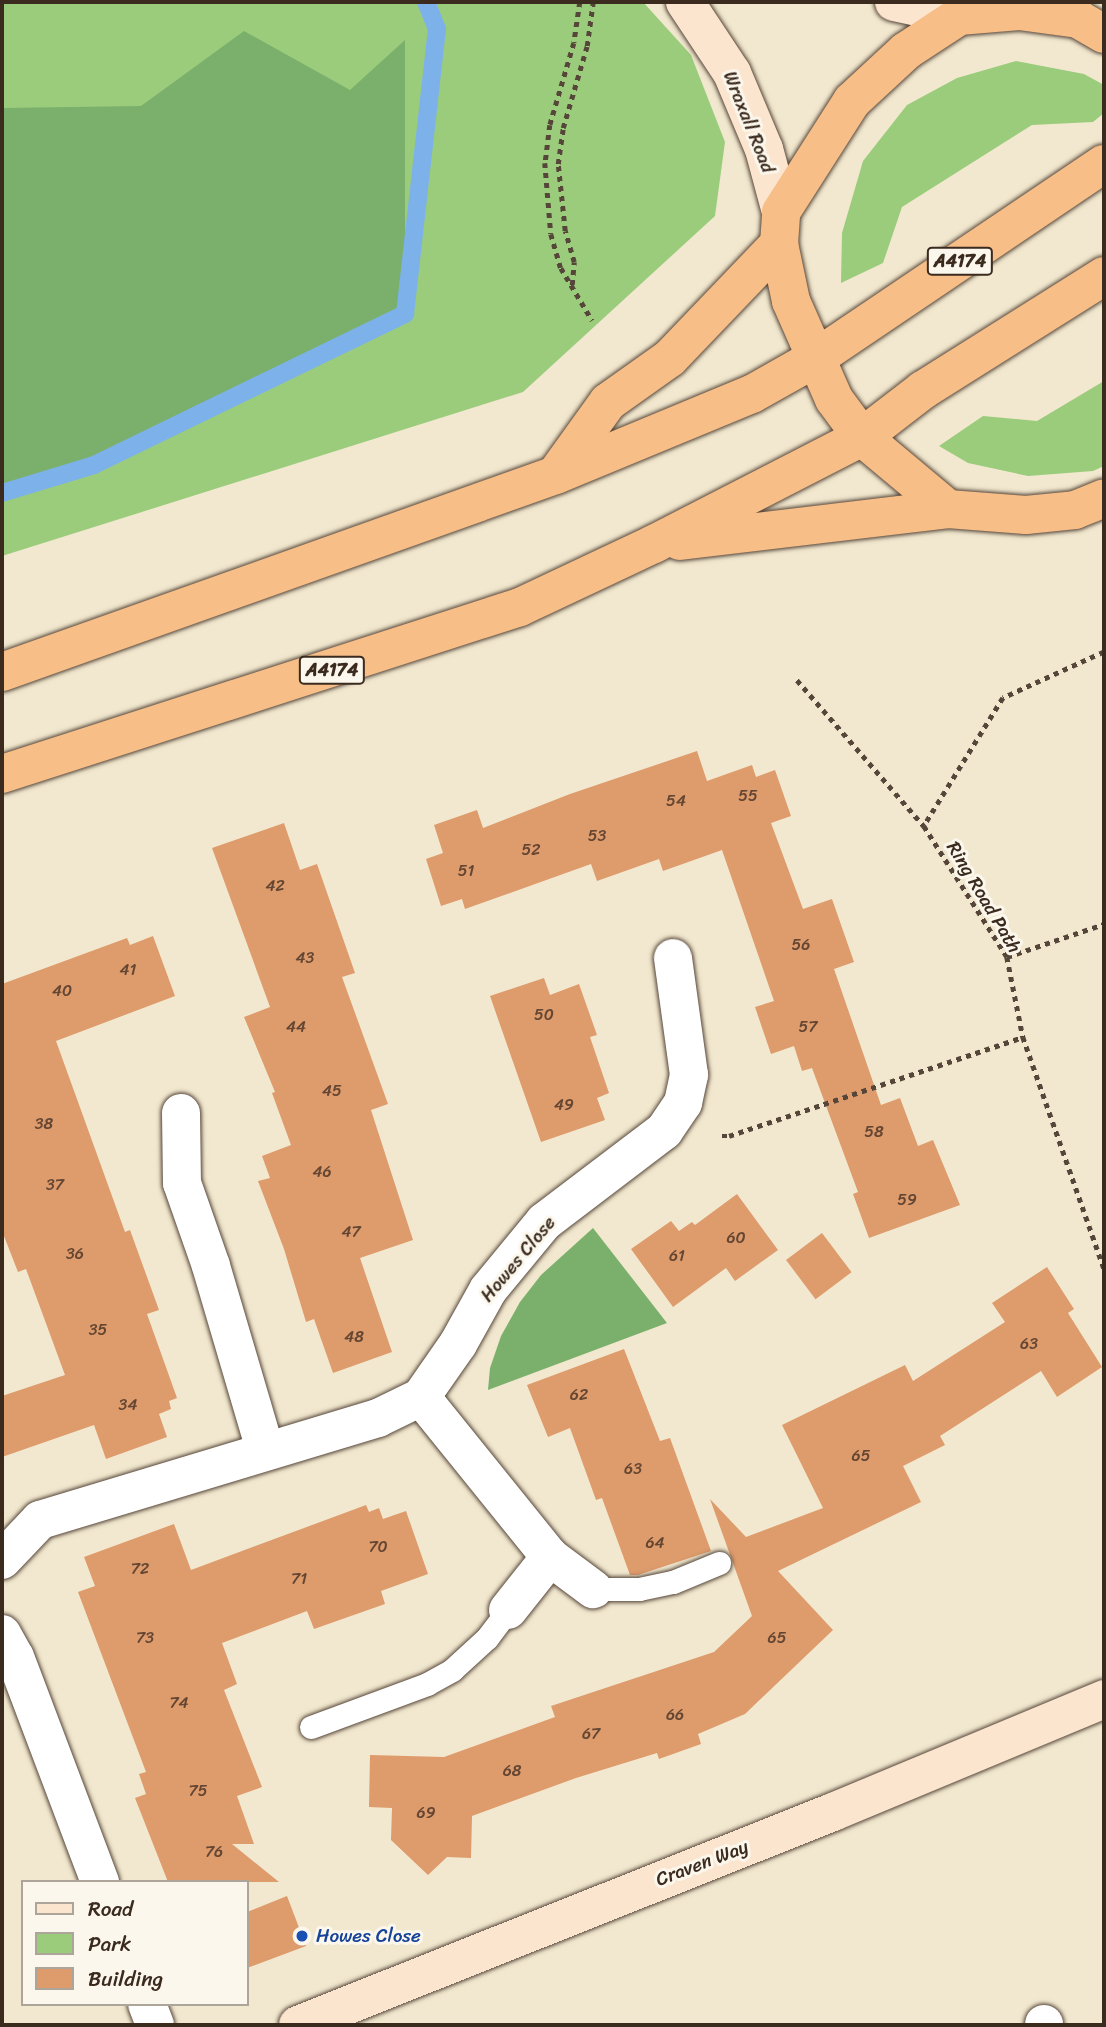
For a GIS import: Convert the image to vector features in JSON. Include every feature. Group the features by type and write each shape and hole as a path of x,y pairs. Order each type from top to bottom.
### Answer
{"highway":[{"path":"556,475 608,402 670,358 780,228 852,101 906,51 959,16 1019,11 1095,23"},
{"name":"A4174","path":"2,672 556,475 752,394 816,358 1104,164"},
{"path":"780,228 791,302 834,399 862,437 948,509 1026,515 1094,507"},
{"name":"A4174","path":"2,774 520,607 654,544 862,437 923,390 1104,276"},
{"name":"A4174","path":"654,544 948,509"}],"street":[{"name":"Wraxall Road","path":"685,2 732,73 764,149 780,228"},
{"path":"894,2 959,16"},
{"name":"Howes Close","path":"2,1560 40,1520 378,1418 421,1396 458,1344 488,1290 544,1223 664,1131 683,1103 690,1075 673,958"},
{"path":"181,1114 181,1183 211,1265 265,1450"},
{"path":"421,1396 550,1557 593,1589"},
{"path":"508,1610 550,1557"},
{"path":"2,1634 15,1657 99,1880"},
{"name":"Craven Way","path":"299,2025 834,1812 1104,1699"},
{"path":"148,2006 155,2025"}],"lane":[{"path":"593,1589 650,1587 673,1582 719,1563"},
{"path":"311,1727 427,1684 452,1670 487,1637 508,1610"}],"path":[{"path":"580,2 573,43 550,125 545,163 551,233 561,268 592,320"},
{"path":"572,286 573,262 565,231 558,164 563,128 587,46 593,2"},
{"path":"924,825 1003,698 1104,652"},
{"name":"Ring Road Path","path":"797,680 924,825 1007,957 1023,1037 1104,1268"},
{"path":"1007,957 1104,925"},
{"path":"664,1131 729,1136 1023,1037"}],"green space":[{"path":"2,2 643,2 691,55 725,142 715,216 523,392 2,556"},
{"path":"244,31 350,90 405,40 405,304 321,355 106,459 2,491 2,108 141,106"},
{"path":"1016,61 1084,74 1104,85 1104,113 1093,122 1032,125 902,207 883,263 841,283 842,233 863,161 907,105 957,78"},
{"path":"1104,381 1104,466 1093,471 1028,476 968,463 939,446 983,416 1037,421"},
{"path":"593,1228 667,1323 488,1390 490,1368 501,1336 520,1302 541,1275"}],"building":[{"path":"697,751 707,781 752,765 756,777 775,770 791,816 771,823 803,909 832,899 854,962 834,969 881,1105 900,1098 918,1146 933,1140 960,1205 869,1238 853,1194 858,1192 812,1068 802,1071 794,1046 771,1054 755,1007 774,1001 722,850 663,871 659,859 597,881 591,864 465,909 462,899 441,906 426,859 443,853 434,825 477,810 483,828 570,794"},
{"path":"284,823 300,870 317,864 355,973 342,977 388,1104 371,1110 413,1240 360,1258 392,1352 333,1373 314,1319 306,1322 284,1249 258,1181 270,1178 262,1156 291,1145 272,1093 275,1092 244,1017 270,1007 212,848"},
{"path":"153,936 175,996 56,1041 125,1232 130,1230 159,1310 147,1314 177,1398 169,1401 171,1409 159,1414 167,1437 106,1459 94,1425 2,1457 2,1396 65,1375 26,1269 18,1272 2,1231 2,984 127,938 130,945"},
{"path":"544,978 550,995 579,984 597,1035 590,1037 609,1093 597,1098 605,1120 541,1142 490,996"},
{"path":"737,1194 778,1250 735,1281 726,1268 673,1307 631,1249 671,1221 679,1231 692,1222 695,1225"},
{"path":"822,1233 851,1272 816,1299 786,1260"},
{"path":"1047,1267 1074,1309 1068,1313 1102,1367 1057,1397 1041,1371 940,1436 945,1445 903,1466 921,1502 778,1571 833,1630 745,1714 698,1734 701,1744 659,1759 657,1753 576,1778 472,1816 471,1858 447,1857 428,1875 391,1840 392,1808 369,1807 370,1755 444,1757 555,1717 551,1706 714,1652 752,1616 710,1499 746,1537 823,1508 782,1425 905,1365 913,1381 1005,1322 992,1303"},
{"path":"624,1349 660,1441 670,1438 711,1551 638,1575 630,1575 602,1498 596,1500 570,1428 548,1437 527,1385"},
{"path":"366,1505 369,1512 379,1508 383,1519 406,1511 428,1574 381,1591 385,1604 314,1629 307,1611 222,1643 237,1684 224,1690 262,1787 237,1796 254,1844 232,1844 279,1882 167,1880 135,1798 146,1794 139,1774 146,1772 78,1592 95,1586 84,1557 174,1524 191,1570"},
{"path":"287,1896 306,1946 248,1968 248,1912"}],"waterway":[{"path":"2,493 94,465 405,314 437,29 426,2"}],"place":[{"name":"Howes Close","path":"302,1936"}]}
